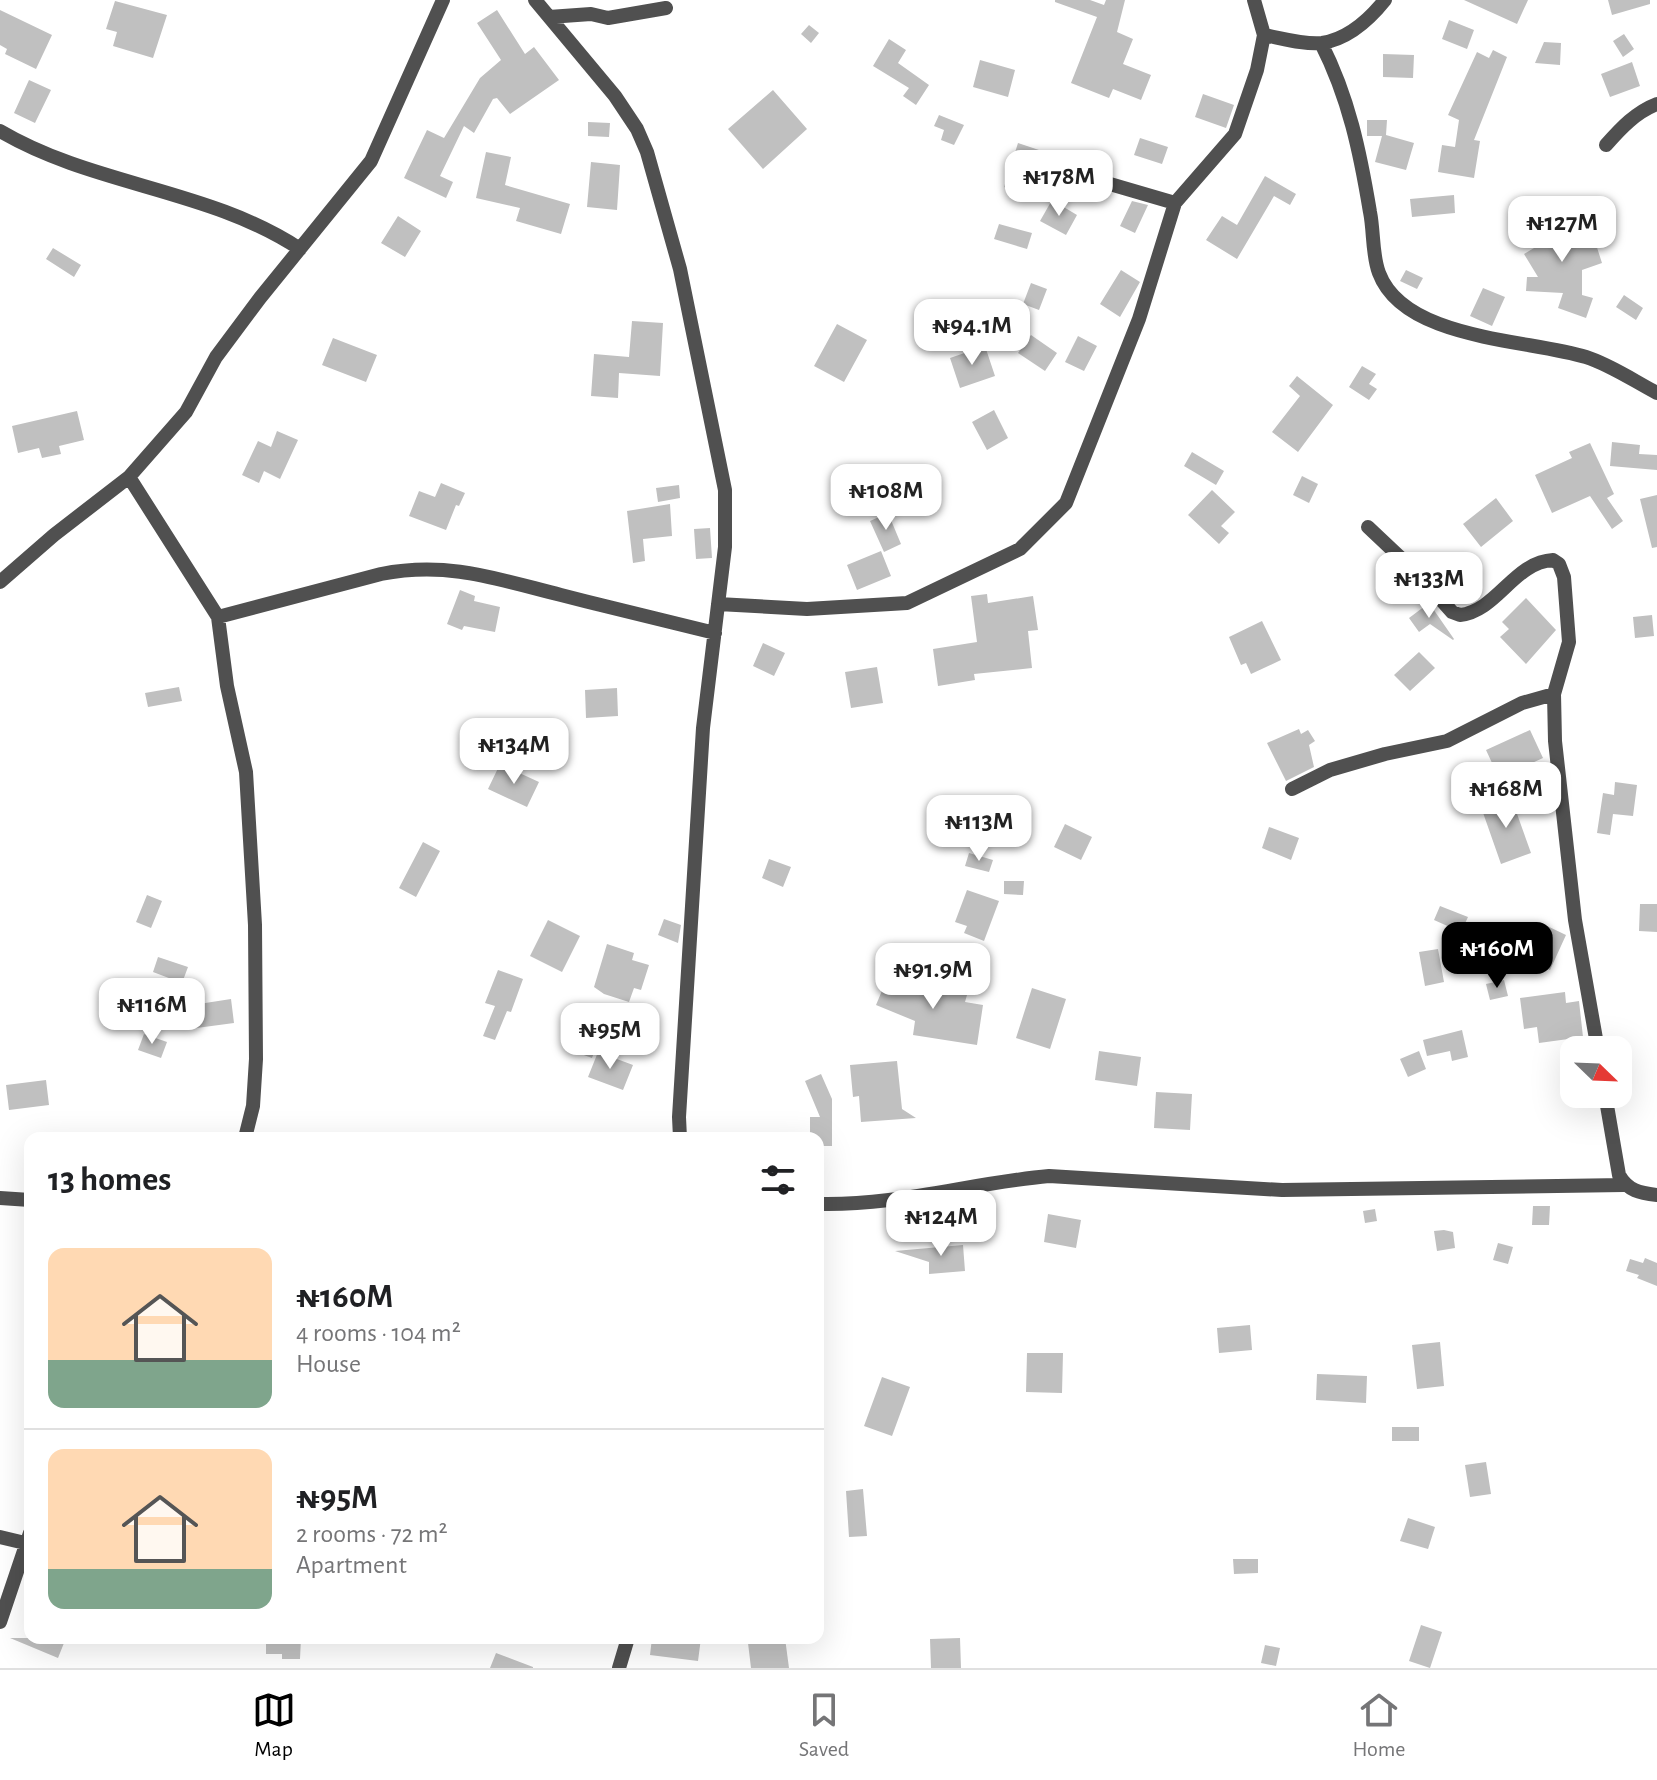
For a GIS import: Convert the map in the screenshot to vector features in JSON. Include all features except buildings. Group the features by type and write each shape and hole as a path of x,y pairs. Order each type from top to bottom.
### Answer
{"street":[{"path":"0,582 129,477 186,412 216,357 371,161 443,0"},
{"path":"535,0 615,96 637,129 647,152 680,269 725,490 725,547 703,728 695,830 680,1132"},
{"path":"718,604 807,609 907,603 1020,549 1066,503 1139,319 1175,203 1235,134 1257,70 1264,35 1254,0"},
{"path":"1264,35 1321,43 1347,34 1371,16 1385,0"},
{"path":"549,17 591,14 608,18 666,8"},
{"path":"1321,43 1339,77 1351,118 1371,216 1378,270 1387,291 1401,305 1431,320 1463,331 1589,358 1657,393"},
{"path":"1606,145 1625,123 1657,104"},
{"path":"0,131 58,157 261,226 300,249"},
{"path":"1062,170 1175,203"},
{"path":"129,477 218,617 227,686 246,772 255,925 256,1059 253,1106 246,1132"},
{"path":"1368,527 1421,577 1452,612 1460,615 1478,609 1535,564 1553,560 1559,564 1564,577 1569,642 1554,694 1555,741 1575,920 1596,1036"},
{"path":"218,617 381,574 434,567 509,582 715,633"},
{"path":"1292,789 1330,770 1447,741 1522,703 1554,694"},
{"path":"1607,1108 1619,1175 1624,1185"},
{"path":"824,1204 899,1201 1012,1179 1049,1176 1282,1190 1624,1185 1636,1192 1657,1195"},
{"path":"0,1198 24,1200"},
{"path":"0,1537 24,1538"},
{"path":"0,1622 24,1550"},
{"path":"619,1668 626,1644"}]}
